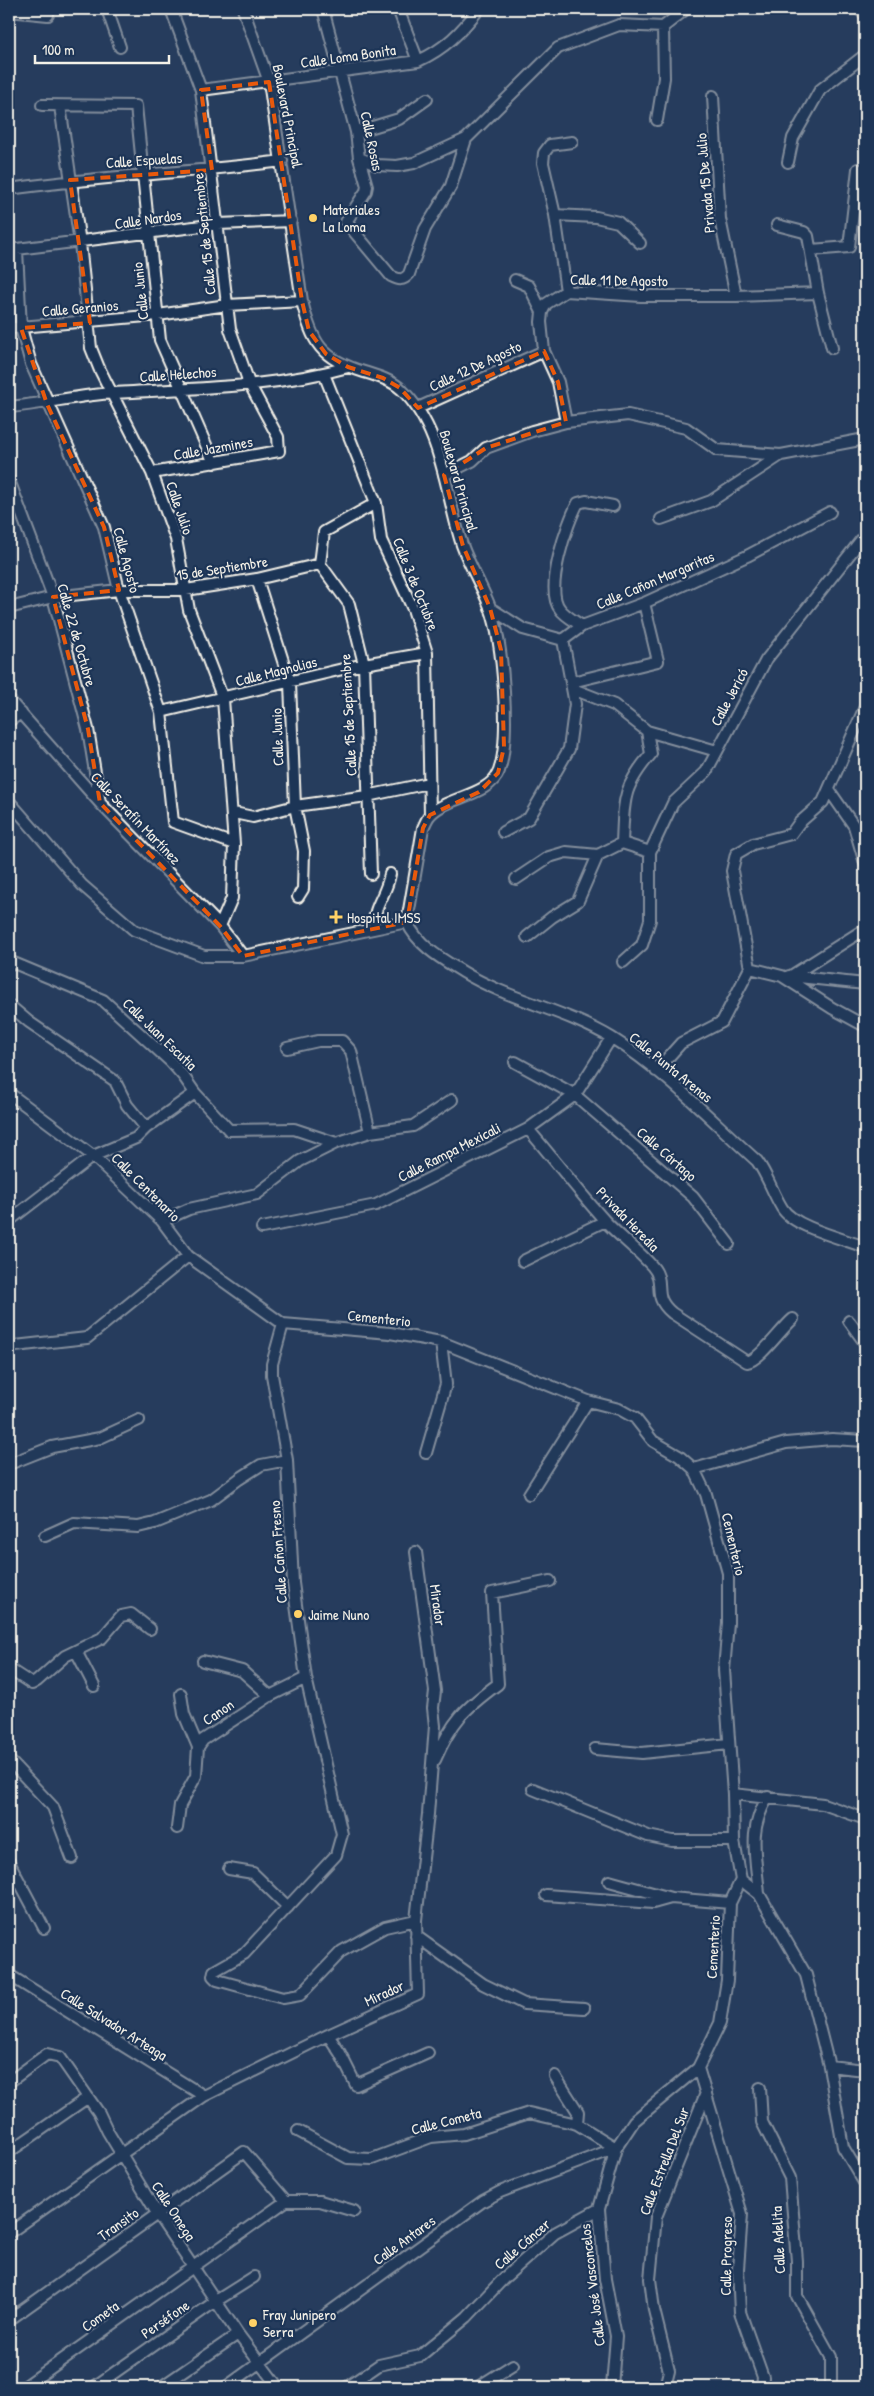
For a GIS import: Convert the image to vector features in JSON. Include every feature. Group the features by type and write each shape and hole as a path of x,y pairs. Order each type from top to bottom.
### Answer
{"street":[{"path":"107,9 120,47"},
{"name":"Calle 15 de Septiembre","path":"171,9 201,90 230,330 249,383 278,437 279,451"},
{"name":"Boulevard Principal","path":"243,9 269,82 302,301 309,331 326,354 348,367 383,378 400,388 418,408 433,436 463,546 490,608 501,650 504,747 498,773 478,792 445,804 430,815"},
{"name":"Calle Rosas","path":"323,9 356,132 359,158 367,186 366,191 346,222 391,276 398,280 404,279 409,274 425,229 451,186 466,139"},
{"path":"398,9 418,61"},
{"name":"Calle Loma Bonita","path":"201,90 418,61 438,52 456,37 479,9"},
{"path":"359,158 378,165 397,166 414,163 466,139 558,48 619,25 662,27 686,9"},
{"path":"860,9 865,16"},
{"path":"9,12 48,16"},
{"path":"657,120 664,78 662,27"},
{"path":"788,162 793,138 820,90 865,55"},
{"name":"Privada 15 De Julio","path":"713,96 720,218 736,296"},
{"path":"356,132 399,119 427,100"},
{"path":"42,105 60,106"},
{"name":"Calle Junio","path":"60,106 136,106 160,340 214,463"},
{"name":"Calle Julio","path":"60,106 80,243 90,323 91,348 152,473 176,539 190,610 223,699 234,813 234,844 232,898 220,926"},
{"path":"566,291 555,215 543,163 544,153 550,145 572,142"},
{"name":"Calle Espuelas","path":"9,189 70,180 212,170 282,161"},
{"path":"811,250 849,248 858,169"},
{"path":"555,215 596,216 618,222 640,243"},
{"name":"Calle Nardos","path":"13,250 218,224 291,221"},
{"path":"777,225 804,232 808,236 818,292 832,348"},
{"name":"Calle Agosto","path":"13,250 20,328 31,364 47,404 104,527 119,590 161,712 173,822 234,844"},
{"path":"515,280 528,286 542,312 544,350 558,382 566,422"},
{"name":"Calle 11 De Agosto","path":"542,312 546,304 566,291 642,296 736,296 818,292"},
{"name":"Calle Geranios","path":"9,328 90,323 227,304 302,301"},
{"name":"Calle 12 De Agosto","path":"418,408 544,350"},
{"name":"Calle Helechos","path":"9,407 47,404 112,393 183,391 324,374 348,367"},
{"name":"Calle 3 de Octubre","path":"324,374 376,503 381,540 413,609 428,653 430,815"},
{"path":"444,475 472,461 486,448 532,432 566,422 628,415 686,428 717,450 781,455 865,439"},
{"name":"Calle Jazmines","path":"152,473 279,451"},
{"path":"661,519 711,501 781,455"},
{"name":"Calle 22 de Octubre","path":"9,480 53,598 88,729 100,803"},
{"path":"582,626 559,609 554,593 555,572 578,503 586,501 613,506"},
{"path":"320,564 324,532 376,503"},
{"name":"Calle Cañon Margaritas","path":"563,640 582,626 644,603 747,556 830,512"},
{"name":"Calle Jericó","path":"573,685 614,705 647,731 717,751 766,660 865,535"},
{"name":"Calle 15 de Septiembre","path":"320,564 349,604 364,664 366,796 371,874"},
{"name":"15 de Septiembre","path":"9,608 53,598 119,590 186,590 257,579 320,564"},
{"name":"Calle Junio","path":"257,579 290,683 295,806 304,851 303,889 298,897"},
{"path":"573,685 658,661 644,603"},
{"path":"490,608 523,629 563,640 573,685 575,704 569,749 529,818 503,832"},
{"name":"Calle Magnolias","path":"161,712 223,699 364,664 428,653"},
{"name":"Calle Serafín Martínez","path":"9,700 100,803 220,926 243,956"},
{"path":"656,1071 681,1043 722,1022 750,968 732,871 736,854 753,844 791,834 799,823 823,802 865,707"},
{"path":"9,721 22,713"},
{"path":"622,843 624,804 628,784 651,754 647,731"},
{"path":"623,962 642,945 650,920 650,852 673,803 706,772 717,751"},
{"path":"234,813 253,817 295,806 366,796 429,783"},
{"path":"829,790 854,826 865,863"},
{"path":"9,801 82,886 134,930 204,956 243,956 407,922 423,828 430,815"},
{"path":"516,879 549,857 566,852 598,855 622,843 650,852"},
{"path":"526,937 552,917 578,901 598,855"},
{"path":"373,928 374,912 387,887 390,874"},
{"name":"Calle Punta Arenas","path":"407,922 412,932 440,958 479,982 559,1013 611,1038 656,1071 757,1161 766,1173 783,1210 794,1220 865,1247"},
{"path":"786,976 865,929"},
{"name":"Calle Juan Escutia","path":"9,961 103,1000 170,1061 184,1076 195,1093 229,1130 294,1129 336,1143"},
{"path":"750,968 786,976 865,984"},
{"path":"786,976 832,1008 865,1026"},
{"path":"9,1005 29,1022 115,1081 127,1105 146,1128"},
{"name":"Calle Rampa Mexicali","path":"262,1228 376,1205 528,1129 575,1095 611,1038"},
{"path":"286,1048 318,1041 342,1041 351,1051 370,1132"},
{"name":"Calle Cártago","path":"515,1062 575,1095 693,1197 729,1244"},
{"name":"Calle Centenario","path":"9,1093 94,1156 162,1221 188,1256 282,1324"},
{"path":"10,1220 94,1156 136,1138 146,1128 195,1093"},
{"path":"162,1221 189,1209 257,1194 300,1161 336,1143 370,1132 413,1126 452,1100"},
{"name":"Privada Heredia","path":"528,1129 605,1221 657,1272 659,1299 664,1306 747,1362 756,1358 782,1328 793,1320"},
{"path":"523,1261 605,1221"},
{"path":"9,1349 15,1346 87,1338 188,1256"},
{"path":"849,1321 865,1343"},
{"name":"Cementerio","path":"282,1324 390,1333 441,1342 588,1401 619,1409 635,1418 653,1441 679,1456 694,1469 706,1494 728,1572 728,1623 724,1670 734,1794 734,1841 741,1880 730,1903 727,1980 720,2023 698,2068"},
{"name":"Calle Cañon Fresno","path":"282,1324 272,1364 272,1375 287,1460 293,1582 306,1678 342,1834 336,1855 244,1954 214,1971 213,1976 217,1980 283,1998 300,1995 342,1950 384,1927 416,1920"},
{"path":"426,1453 446,1384 441,1342"},
{"path":"529,1494 588,1401"},
{"path":"10,1462 52,1447 100,1438 139,1420"},
{"path":"694,1469 786,1443 832,1439 865,1441"},
{"path":"45,1536 74,1523 138,1527 155,1523 211,1500 261,1465 287,1460"},
{"name":"Mirador","path":"9,2233 204,2096 328,2035 418,1994 416,1920 435,1726 433,1708 435,1691 416,1552"},
{"path":"431,1770 445,1736 467,1707 498,1684 492,1592 550,1581"},
{"path":"9,1668 32,1684 37,1682 65,1656 102,1638 120,1616 131,1614 150,1629"},
{"path":"76,1651 94,1686"},
{"path":"203,1661 242,1671 270,1696"},
{"name":"Canon","path":"177,1828 180,1805 196,1776 198,1747 203,1740 270,1696 306,1678"},
{"path":"181,1694 184,1714 198,1747"},
{"path":"595,1749 642,1753 729,1744"},
{"path":"9,1760 53,1807 72,1858"},
{"path":"533,1788 648,1836 672,1841 734,1841"},
{"path":"734,1794 823,1804 865,1819"},
{"path":"759,1894 753,1832 759,1812 768,1797"},
{"path":"9,1862 44,1928"},
{"path":"229,1869 253,1873 288,1907"},
{"path":"741,1880 759,1894 806,1975 829,2066 843,2147 865,2184"},
{"path":"609,1881 670,1898 730,1903"},
{"path":"546,1895 652,1903 670,1898"},
{"path":"416,1936 483,1984 524,2004 584,2008"},
{"name":"Calle Salvador Arteaga","path":"9,1975 204,2096"},
{"path":"328,2035 340,2053 356,2085 428,2053"},
{"name":"Calle Omega","path":"9,2082 48,2054 60,2057 87,2098 99,2112 121,2155 158,2215 238,2334 278,2387"},
{"path":"829,2066 865,2070"},
{"path":"599,2208 616,2148 634,2122 698,2068"},
{"name":"Calle Progreso","path":"698,2068 742,2214 738,2269 740,2312 763,2377 762,2387"},
{"path":"554,2076 578,2112 577,2124 616,2148"},
{"name":"Calle Adelita","path":"760,2088 762,2122 790,2178 797,2261 797,2296 830,2357 831,2387"},
{"name":"Calle Estrella Del Sur","path":"665,2387 669,2371 654,2310 650,2279 656,2217 706,2093"},
{"path":"9,2152 87,2098"},
{"name":"Calle Cometa","path":"298,2131 348,2158 372,2159 431,2137 464,2134 529,2113 577,2124"},
{"name":"Calle Antares","path":"226,2387 484,2201 500,2192 616,2148"},
{"name":"Transito","path":"9,2320 244,2152 286,2201"},
{"path":"286,2201 320,2202 354,2212"},
{"name":"Cometa","path":"24,2387 286,2201"},
{"name":"Calle Cáncer","path":"347,2387 379,2365 420,2356 468,2317 504,2278 554,2233 599,2208"},
{"name":"Calle José Vasconcelos","path":"599,2208 605,2279 616,2336 612,2387"},
{"name":"Perséfone","path":"94,2387 216,2301 254,2277"},
{"path":"161,2387 238,2334"},
{"path":"478,2387 513,2365"},
{"path":"494,2377 500,2387"}],"highlighted area":[{"path":"269,82 302,301 309,331 326,354 348,367 383,378 400,388 418,408 544,351 558,382 566,422 486,448 444,475 463,546 490,608 501,650 504,747 498,773 479,792 430,815 423,828 407,922 243,956 220,926 100,803 88,729 53,597 119,590 104,527 47,404 21,328 90,323 70,180 212,170 201,90"}],"place":[{"name":"Materiales La Loma","path":"313,218"},
{"name":"Hospital IMSS","path":"336,917"},
{"name":"Jaime Nuno","path":"298,1614"},
{"name":"Fray Junipero Serra","path":"253,2323"}]}
